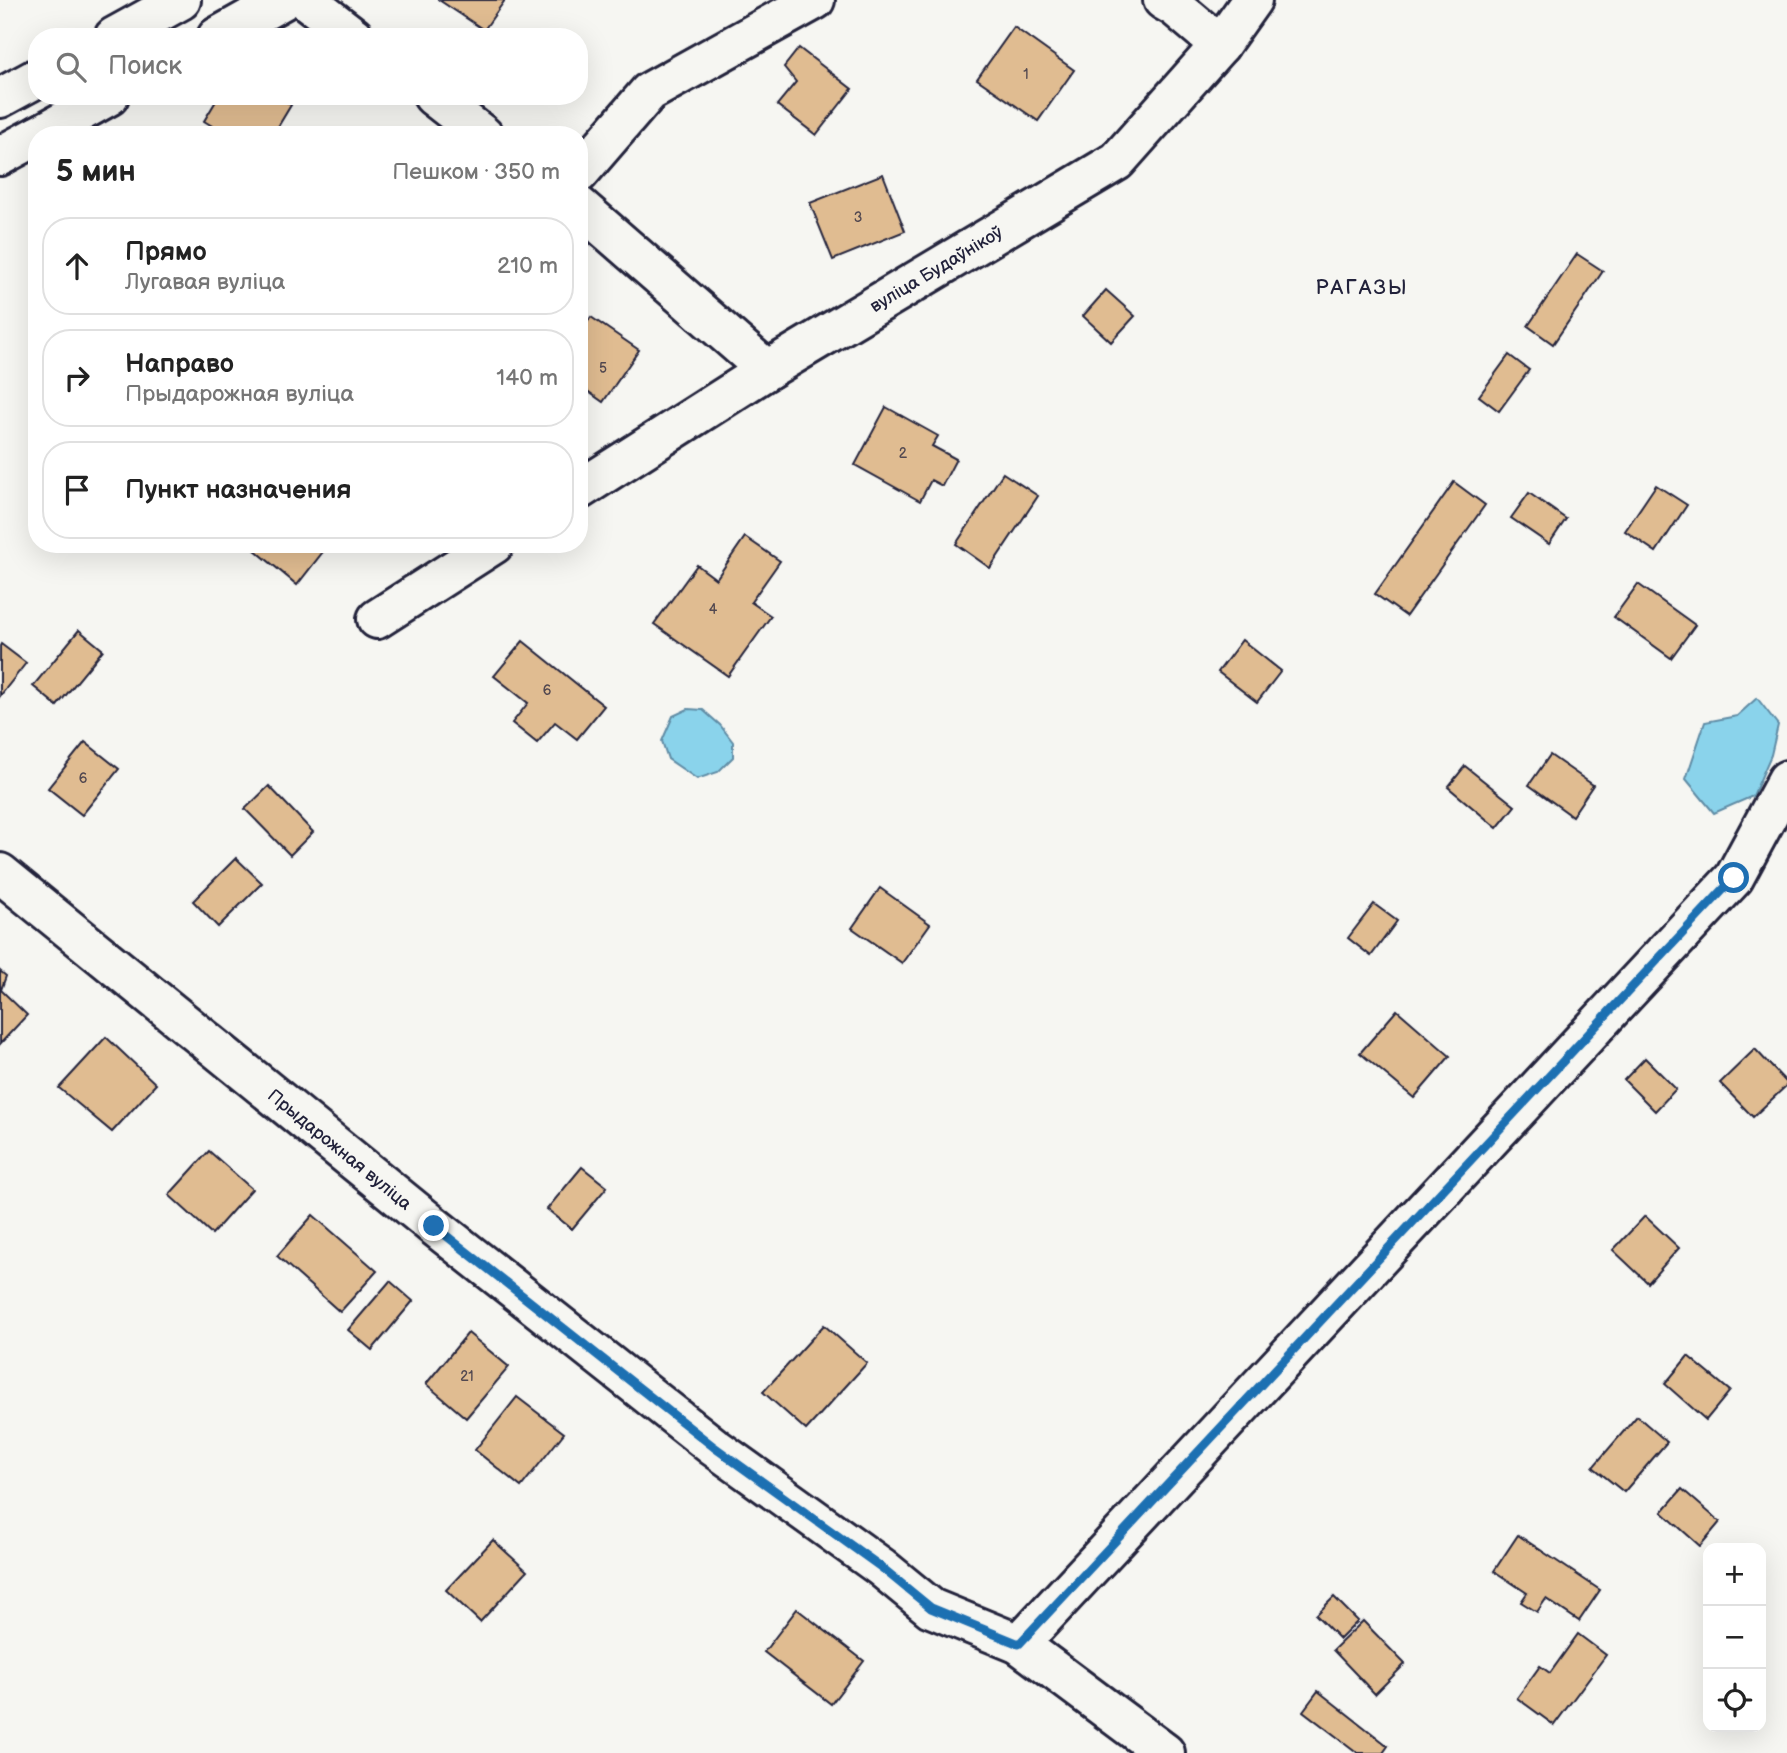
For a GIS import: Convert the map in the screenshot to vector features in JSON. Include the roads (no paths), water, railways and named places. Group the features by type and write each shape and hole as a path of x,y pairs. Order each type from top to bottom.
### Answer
{"street":[{"path":"130,28 181,0"},
{"path":"233,28 283,0"},
{"path":"306,0 342,28"},
{"path":"588,163 649,92 815,0"},
{"path":"1164,0 1220,45"},
{"name":"вуліца Будаўнікоў","path":"588,483 767,370 1117,161 1220,45 1252,0"},
{"path":"0,98 28,84"},
{"path":"54,126 93,105"},
{"path":"445,105 471,126"},
{"path":"0,156 28,141"},
{"path":"588,214 767,370"},
{"path":"377,619 480,553"},
{"path":"1019,1644 1734,878 1787,780"},
{"name":"Прыдарожная вуліца","path":"0,873 434,1226 714,1447 881,1567 931,1608 1019,1644 1165,1753"}],"water":[{"path":"1757,698 1778,725 1771,755 1753,796 1714,813 1686,779 1705,722 1737,716"},
{"path":"688,709 703,710 720,725 733,742 733,757 718,772 697,779 668,759 662,741 673,716"}],"district":[{"name":"РАГАЗЫ","path":"1362,287"}]}
